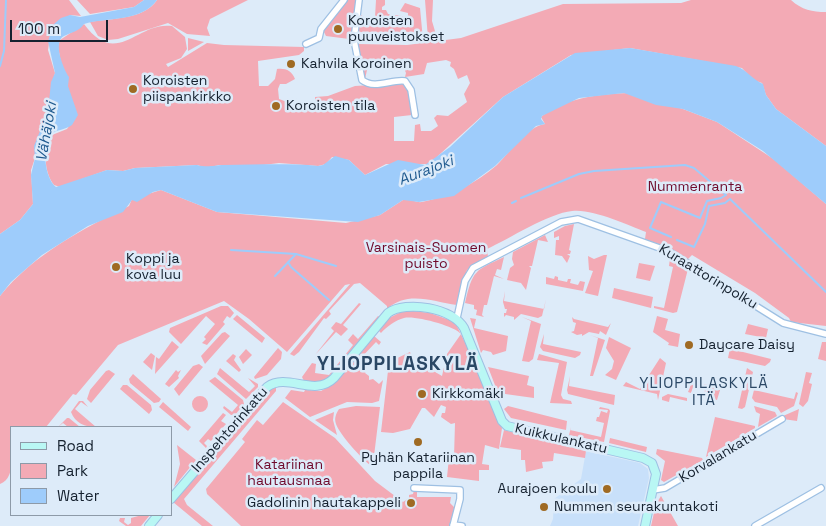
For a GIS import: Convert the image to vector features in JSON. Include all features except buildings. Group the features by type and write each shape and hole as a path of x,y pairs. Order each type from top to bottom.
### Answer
{"street":[{"path":"306,44 319,38 321,28 344,0"},
{"path":"359,0 354,40 362,80 366,83 378,84 405,81 411,90 415,115"},
{"name":"Kuraattorinpolku","path":"457,318 465,281 474,268 560,222 578,219 668,250 784,323 826,334"},
{"name":"Inspehtorinkatu","path":"172,499 270,384 281,382 317,387 328,383 388,313 397,308 413,306 443,312 457,318"},
{"name":"Kuikkulankatu","path":"457,318 464,328 505,425 646,459 652,463 656,470 645,526"},
{"name":"Korvalankatu","path":"653,490 665,488 782,419"},
{"path":"414,488 460,490 460,499 453,525 462,526"},
{"path":"754,526 821,488"},
{"path":"149,526 157,516"}],"shaded area":[{"name":"Aurajoen koulu","path":"586,451 640,463 648,469 649,478 638,526 550,526 553,519 554,499 581,479"}],"green space":[{"path":"0,0 69,0 81,16 70,15 51,29 48,50 55,73 49,102 46,106 47,114 35,146 35,158 31,170 33,204 20,220 0,234"},
{"path":"77,0 144,0 134,7 90,14"},
{"path":"157,0 248,0 210,19 207,28 210,36 187,34 168,23 118,39 108,40 98,36 90,22 136,15 151,7"},
{"path":"346,0 357,0 353,35 349,39 326,36 323,30"},
{"path":"376,0 385,0 382,10 386,10 388,14 408,17 408,13 400,11 405,3 420,8 423,40 361,40 357,35 360,14 365,18 375,17"},
{"path":"425,0 433,0 432,21 437,38 428,39"},
{"path":"691,0 791,0 807,10 826,12 826,146 776,109 766,95 762,83 753,80 742,68 630,48 571,55 503,97 429,164 386,164 365,175 349,160 332,157 326,164 318,166 279,163 255,166 219,165 207,168 197,165 135,168 123,171 107,170 60,187 54,185 46,167 47,147 52,135 67,129 77,115 50,122 54,94 59,96 66,88 58,47 60,40 84,24 96,37 107,43 127,40 160,26 172,26 185,37 187,49 181,58 166,64 168,67 207,43 304,47 304,51 299,55 258,61 259,86 268,86 275,79 277,69 288,71 295,79 286,84 280,84 278,89 279,99 287,102 290,107 299,109 306,102 310,106 315,104 315,97 328,96 355,86 403,83 407,86 412,115 394,117 394,141 414,141 415,125 420,124 421,131 431,131 438,126 434,118 437,115 448,116 467,102 464,94 470,83 467,75 458,79 454,69 450,66 451,62 446,60 427,63 424,74 405,77 406,73 403,66 384,68 375,62 369,61 365,79 362,76 358,44 407,45 461,38 563,4 681,3"},
{"path":"188,38 204,42 188,51"},
{"name":"Nummenranta","path":"628,93 683,109 717,122 775,160 826,204 826,326 791,322 789,318 755,293 692,255 687,260 666,247 645,239 646,232 599,214 572,211 552,216 487,249 488,257 467,270 457,305 412,299 395,303 387,309 387,306 360,283 354,284 329,311 331,314 326,319 324,318 294,356 290,354 350,284 345,285 287,352 249,319 224,301 118,345 47,426 10,426 10,472 6,480 0,484 0,296 13,281 59,244 129,206 132,199 161,190 217,212 346,223 380,215 403,200 422,202 452,193 471,183 497,165 519,140 531,130 545,124 541,117 550,111 571,101"},
{"path":"574,224 569,250 571,251 570,254 567,254 570,256 567,263 562,256 555,255 556,240 559,240 559,236 554,238 554,232"},
{"path":"545,235 548,242 538,240 532,266 529,266 531,268 526,290 521,283 507,280 510,268 514,265 512,259 513,252"},
{"path":"607,255 598,296 585,293 593,271 589,270 588,256 594,259"},
{"path":"504,257 501,270 497,269 495,275 504,279 494,276 487,305 484,305 482,315 484,317 476,315 477,310 474,309 474,305 465,303 470,284 476,273 486,265"},
{"path":"670,258 688,269 677,312 673,313 654,308 654,306 664,308 673,267 669,266"},
{"path":"639,263 655,266 650,281 636,278"},
{"path":"555,276 558,277 558,280 567,282 568,279 571,279 570,283 578,285 580,281 585,282 583,291 546,284 546,277 554,279"},
{"path":"614,288 653,297 651,308 612,298"},
{"path":"505,291 504,301 544,309 542,316 538,318 521,314 514,320 514,317 506,315 504,317 507,309 505,309 503,302"},
{"path":"359,303 361,304 343,325 348,329 341,336 336,332 315,355 334,331 331,328 336,322 341,324"},
{"path":"221,306 228,306 234,313 230,318 227,316 223,322 225,324 207,345 202,343 206,339 204,337 215,324 206,316 181,344 169,332 170,328"},
{"path":"405,310 430,313 455,322 461,334 443,325 409,317 388,326 381,333 379,331 389,318"},
{"path":"237,315 265,338 262,343 233,319"},
{"path":"378,316 380,317 327,379 317,383 304,381 302,377 312,363 316,364 315,373 329,375 353,345 348,340 353,334 358,339"},
{"path":"657,316 668,319 665,330 680,334 678,347 668,345 669,343 653,332"},
{"path":"522,317 541,324 533,359 529,362 522,361 531,321"},
{"path":"572,317 608,327 611,323 606,335 600,331 599,334 589,332 582,336 582,334 577,335 571,332 574,331 576,323 573,322"},
{"path":"470,318 476,319 474,328 508,336 506,351 493,355 491,352 483,350 481,353"},
{"path":"748,324 768,329 766,338 745,334"},
{"path":"225,332 230,336 205,364 201,356"},
{"path":"461,334 502,428 499,449 485,445 482,464 489,465 489,470 479,470 479,481 447,477 449,458 454,457 455,423 451,424 441,417 442,413 445,413 446,407 441,405 434,417 425,408 422,408 410,429 393,433 381,432 389,362 410,352 413,359 442,376 447,354"},
{"path":"544,334 543,344 581,352 580,355 575,358 543,351 540,347"},
{"path":"590,335 605,340 593,376 590,376 598,338"},
{"path":"374,336 381,342 379,345 376,342 358,361 367,369 365,373 369,376 369,380 373,379 379,384 383,380 379,401 372,403 347,402 310,417 285,398 291,390 304,392 305,390 321,391 332,385"},
{"path":"609,337 631,348 616,380 605,375 612,369 614,361 606,348"},
{"path":"172,341 179,347 155,374 156,357 159,359"},
{"path":"822,342 826,342 826,361 818,359"},
{"path":"731,343 731,349 771,359 770,362 765,366 728,358"},
{"path":"278,348 282,352 281,359 267,375 255,379 254,377"},
{"path":"246,349 252,355 243,364 239,357"},
{"path":"151,353 155,356 152,370 143,362"},
{"path":"233,354 236,356 234,360 241,370 239,372 226,361"},
{"path":"539,354 567,362 561,395 563,399 571,401 572,404 550,403 559,363 537,360"},
{"path":"660,358 666,363 658,400 657,394 623,386 626,382 640,389"},
{"path":"199,364 203,367 179,396 174,389 193,366"},
{"path":"488,367 529,376 527,385 534,387 534,398 498,393"},
{"path":"220,368 249,392 255,386 248,378 258,384 258,387 246,399 217,374"},
{"path":"747,368 753,372 745,407 742,409 738,408"},
{"path":"109,370 115,374 91,403 87,399 90,390"},
{"path":"176,370 178,372 181,370 179,378 169,387 165,384"},
{"path":"806,372 812,373 809,383 812,384 808,401 803,407 799,404"},
{"path":"133,374 161,399 159,402 154,403 130,383 129,379"},
{"path":"570,376 569,386 615,395 614,405 568,394"},
{"path":"215,377 243,400 244,404 235,415 231,415 223,408 224,406 232,412 238,405 209,381"},
{"path":"692,382 715,386 715,389 720,390 717,400 704,397 705,388 693,387 691,393 688,392"},
{"path":"123,385 127,385 151,405 152,410 149,414 120,389"},
{"path":"276,387 276,391 184,499 187,505 213,526 202,526 173,502 269,390"},
{"path":"754,390 794,399 796,392 798,393 794,406 781,413 777,407 755,402 752,398"},
{"path":"668,394 687,398 687,401 670,397 669,402 662,400 662,397"},
{"path":"197,396 203,396 208,401 206,410 197,412 192,407 192,401"},
{"path":"79,401 83,401 88,407 81,402 75,409 95,426 81,424 71,412"},
{"path":"163,402 191,427 188,431 159,407"},
{"name":"Katariinan hautausmaa","path":"283,402 335,438 375,481 403,502 409,498 409,495 413,494 414,490 417,492 417,497 451,497 450,503 455,508 449,526 241,526 207,494 206,489 245,442 242,439 257,420 263,425"},
{"path":"356,406 380,407 374,456 370,465 346,440 335,422 339,409"},
{"path":"508,406 567,421 566,430 511,418 504,409"},
{"path":"754,406 775,412 777,416 758,427 760,414 756,412"},
{"path":"600,407 609,409 604,442 569,435 570,430 601,437 604,423 596,421 597,417 599,417 601,411 607,413 608,410 599,409"},
{"path":"799,409 797,421 783,419 783,416"},
{"path":"334,412 333,420 337,435 315,420"},
{"path":"223,413 226,415 221,421 226,424 211,441 208,439 204,443 207,446 206,448 199,441"},
{"path":"715,417 755,426 755,428 706,457"},
{"path":"69,418 79,426 67,426 63,423 59,426"},
{"path":"504,430 586,451 585,458 554,453 553,461 542,462 543,468 526,472 525,460 521,460 521,450 500,447"},
{"path":"610,438 647,447 646,452 609,443"},
{"path":"177,445 196,460 174,487 180,464"},
{"path":"657,449 702,458 703,460 664,482 661,480 665,461 656,454"},
{"path":"661,496 678,526 651,526 656,504"},
{"path":"149,516 141,526 126,526 119,521 120,518 125,518 124,522 128,525 131,523 131,518"}],"water":[{"path":"144,0 157,0 142,12 124,18 84,24 61,39 59,44 60,56 69,77 68,86 78,115 72,125 53,133 48,140 45,154 47,169 56,187 107,170 123,171 135,168 197,165 282,164 318,166 323,165 335,156 349,160 365,175 398,160 425,165 450,147 503,97 575,53 630,48 736,66 763,84 766,95 776,109 826,146 826,204 763,151 717,122 683,109 656,105 624,93 579,98 542,116 541,119 545,124 536,126 495,166 454,196 419,202 403,200 380,215 358,222 217,212 161,190 153,192 137,202 132,200 123,212 88,226 42,255 11,282 0,296 0,234 20,220 33,204 31,175 35,158 34,146 47,114 46,106 49,102 51,82 55,73 48,41 54,24 61,18 70,15 80,17 134,7"}],"waterway":[{"path":"0,66 4,51 6,0"},
{"path":"521,198 579,174 594,171 685,165 694,168 726,195"},
{"path":"671,237 650,228 661,202 700,218 707,201 726,195"},
{"path":"730,199 826,292"},
{"path":"677,240 694,247 705,224 709,206 725,203 730,199"},
{"path":"512,203 516,201"},
{"path":"231,250 296,254 336,266"},
{"path":"275,276 296,254"},
{"path":"288,262 291,267 329,300"}],"place":[{"name":"Koroisten puuveistokset","path":"338,29"},
{"name":"Kahvila Koroinen","path":"291,64"},
{"name":"Koroisten piispankirkko","path":"133,89"},
{"name":"Koroisten tila","path":"276,106"},
{"name":"Koppi ja kova luu","path":"116,267"},
{"name":"Daycare Daisy","path":"689,345"},
{"name":"Kirkkomäki","path":"422,394"},
{"name":"Pyhän Katariinan pappila","path":"418,442"},
{"name":"Aurajoen koulu","path":"607,489"},
{"name":"Gadolinin hautakappeli","path":"411,503"},
{"name":"Nummen seurakuntakoti","path":"544,507"}],"district":[{"name":"YLIOPPILASKYLÄ","path":"398,365"},
{"name":"YLIOPPILASKYLÄ ITÄ","path":"704,392"}],"water label":[{"name":"Vähäjoki","path":"47,132"},
{"name":"Aurajoki","path":"426,171"}],"park label":[{"name":"Varsinais-Suomen puisto","path":"426,256"}]}
